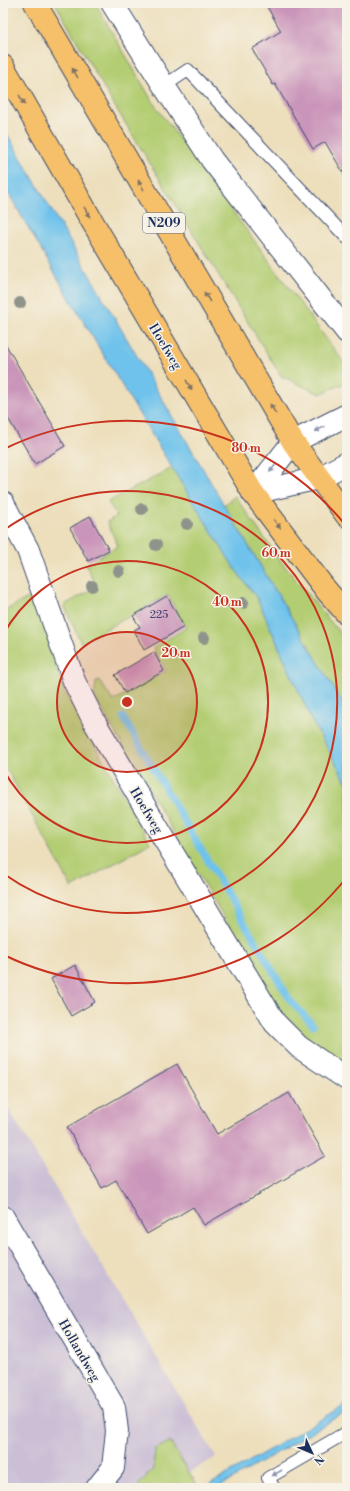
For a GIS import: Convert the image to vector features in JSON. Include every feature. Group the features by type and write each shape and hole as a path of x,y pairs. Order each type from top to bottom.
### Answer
{"main road":[{"name":"N209","path":"34,3 293,442 347,516"},
{"name":"Hoefweg","path":"3,66 92,221 253,493 326,590 347,614"}],"street":[{"path":"112,3 212,160 347,332"},
{"path":"253,493 293,442 347,415"},
{"path":"253,493 319,478 347,463"},
{"name":"Hoefweg","path":"3,503 28,550 74,681 95,723 171,851 275,1022 299,1047 347,1079"},
{"name":"Hollandweg","path":"3,1217 114,1407 117,1431 113,1468 97,1488"}],"lane":[{"path":"164,86 188,70 347,238"},
{"path":"274,1488 268,1478 347,1432"}],"shaded area":[{"path":"3,1100 216,1457 163,1488 3,1488"}],"green space":[{"path":"55,3 95,3 154,104 347,367 347,382 320,394 281,376 111,100"},
{"path":"172,468 235,569 257,598 312,721 347,783 347,1064 316,1045 293,1026 274,1003 94,696 96,682 99,680 113,701 166,671 153,648 186,628 168,595 81,643 64,605 97,587 86,565 118,546 107,522 117,516 108,502"},
{"path":"235,496 279,559 347,642 347,710 224,505"},
{"path":"33,595 49,640 63,689 150,843 72,888 7,770 3,772 3,612"},
{"path":"170,1442 199,1488 136,1488 153,1469 155,1449"}],"water":[{"path":"3,127 224,505 347,710 347,783 312,721 257,598 235,569 172,468 78,313 3,184"},
{"path":"347,1404 347,1411 228,1482 217,1488 204,1488"}],"building":[{"path":"265,3 347,3 347,179 325,142 313,149 275,84 273,85 252,49 281,31"},
{"path":"3,340 65,446 35,464 3,410"},
{"path":"90,516 109,550 88,561 70,528"},
{"path":"167,596 184,627 144,650 134,630 140,627 133,616"},
{"path":"154,652 164,671 125,693 115,675"},
{"path":"75,965 95,1002 71,1016 51,979"},
{"path":"177,1064 217,1134 289,1093 325,1156 204,1225 193,1207 147,1234 116,1180 102,1188 67,1127"}],"waterway":[{"path":"123,717 290,1000 313,1025"}]}
